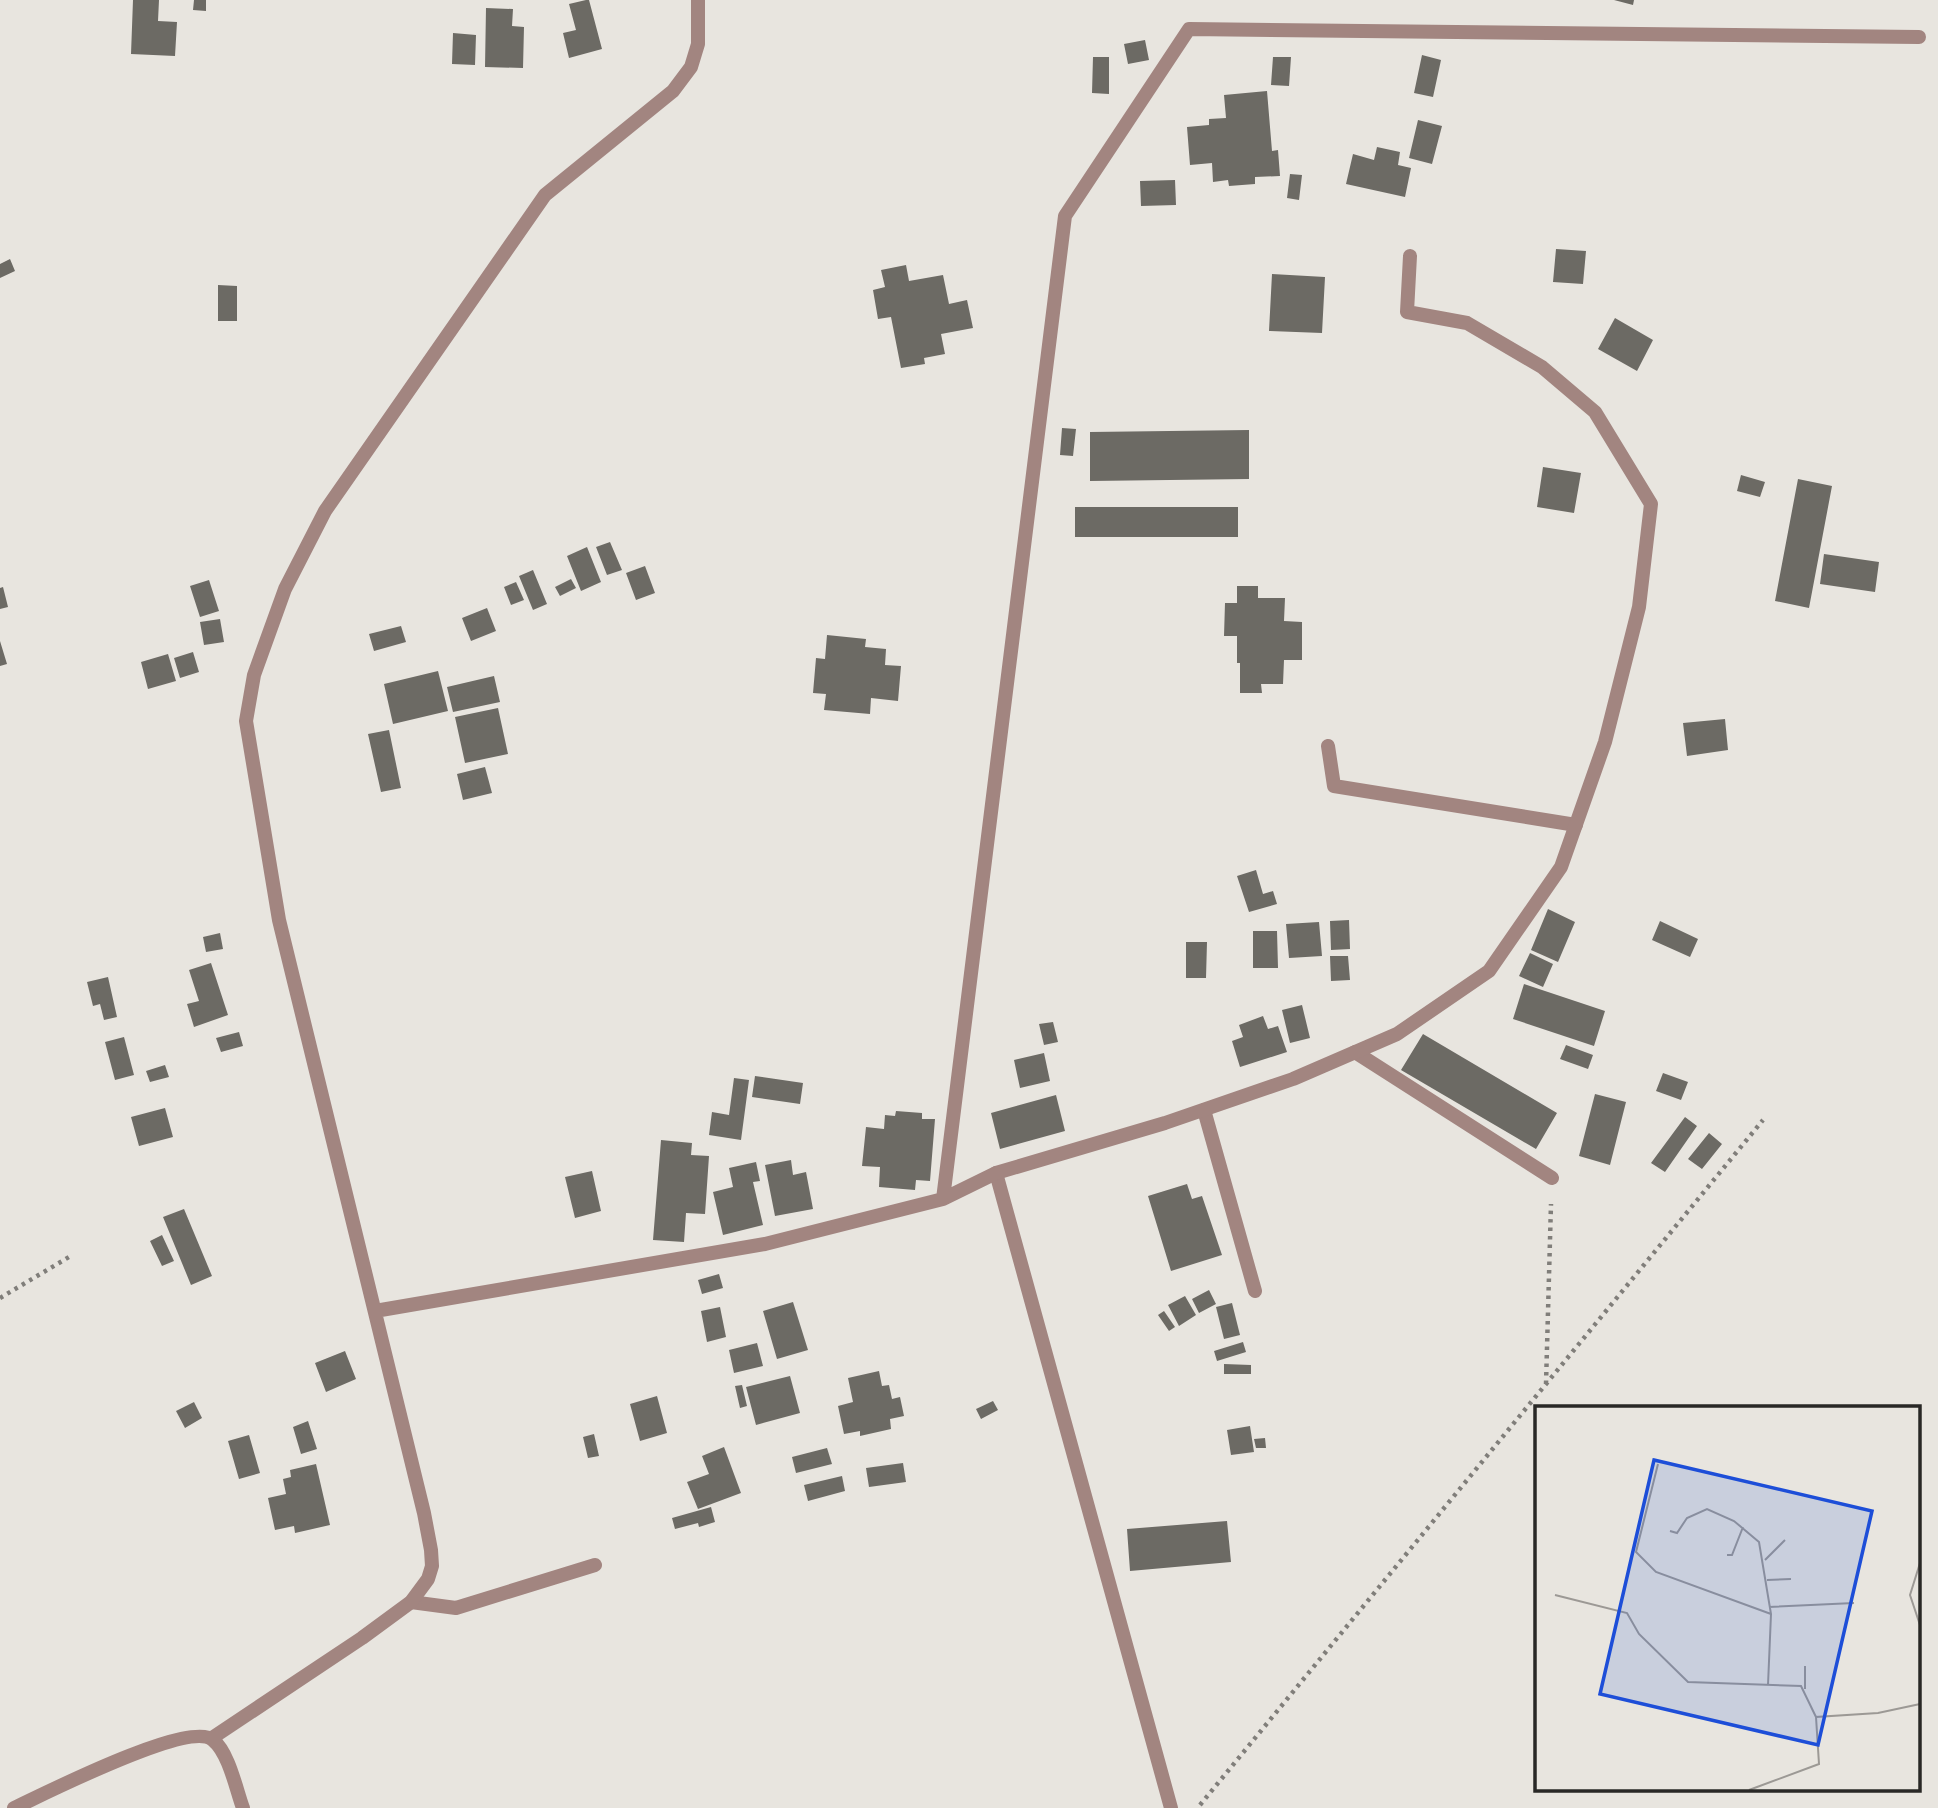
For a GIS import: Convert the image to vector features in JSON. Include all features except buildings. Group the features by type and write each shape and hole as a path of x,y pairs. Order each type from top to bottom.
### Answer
{"street":[{"path":"212,1738 411,1602 428,1578 432,1566 424,1513 279,920 246,721 254,674 285,589 325,511 545,195 673,91 691,67 698,44 698,0"},
{"path":"943,1199 1065,216 1189,29 1919,37"},
{"path":"374,1311 765,1244 943,1199 996,1173 1204,1110 1293,1079 1397,1034 1489,971 1561,867 1605,742 1639,607 1651,504 1595,412 1542,367 1467,323 1407,313 1410,256"},
{"path":"1328,746 1334,786 1576,825"},
{"path":"1355,1052 1552,1178"},
{"path":"1204,1110 1255,1291"},
{"path":"996,1173 1171,1808"},
{"path":"411,1602 456,1608 595,1565"},
{"path":"14,1808 116,1761 171,1741 201,1735 212,1738 224,1754 243,1808"}],"path":[{"path":"1197,1808 1763,1120"},
{"path":"1546,1384 1552,1178"},
{"path":"0,1298 69,1257"}]}
